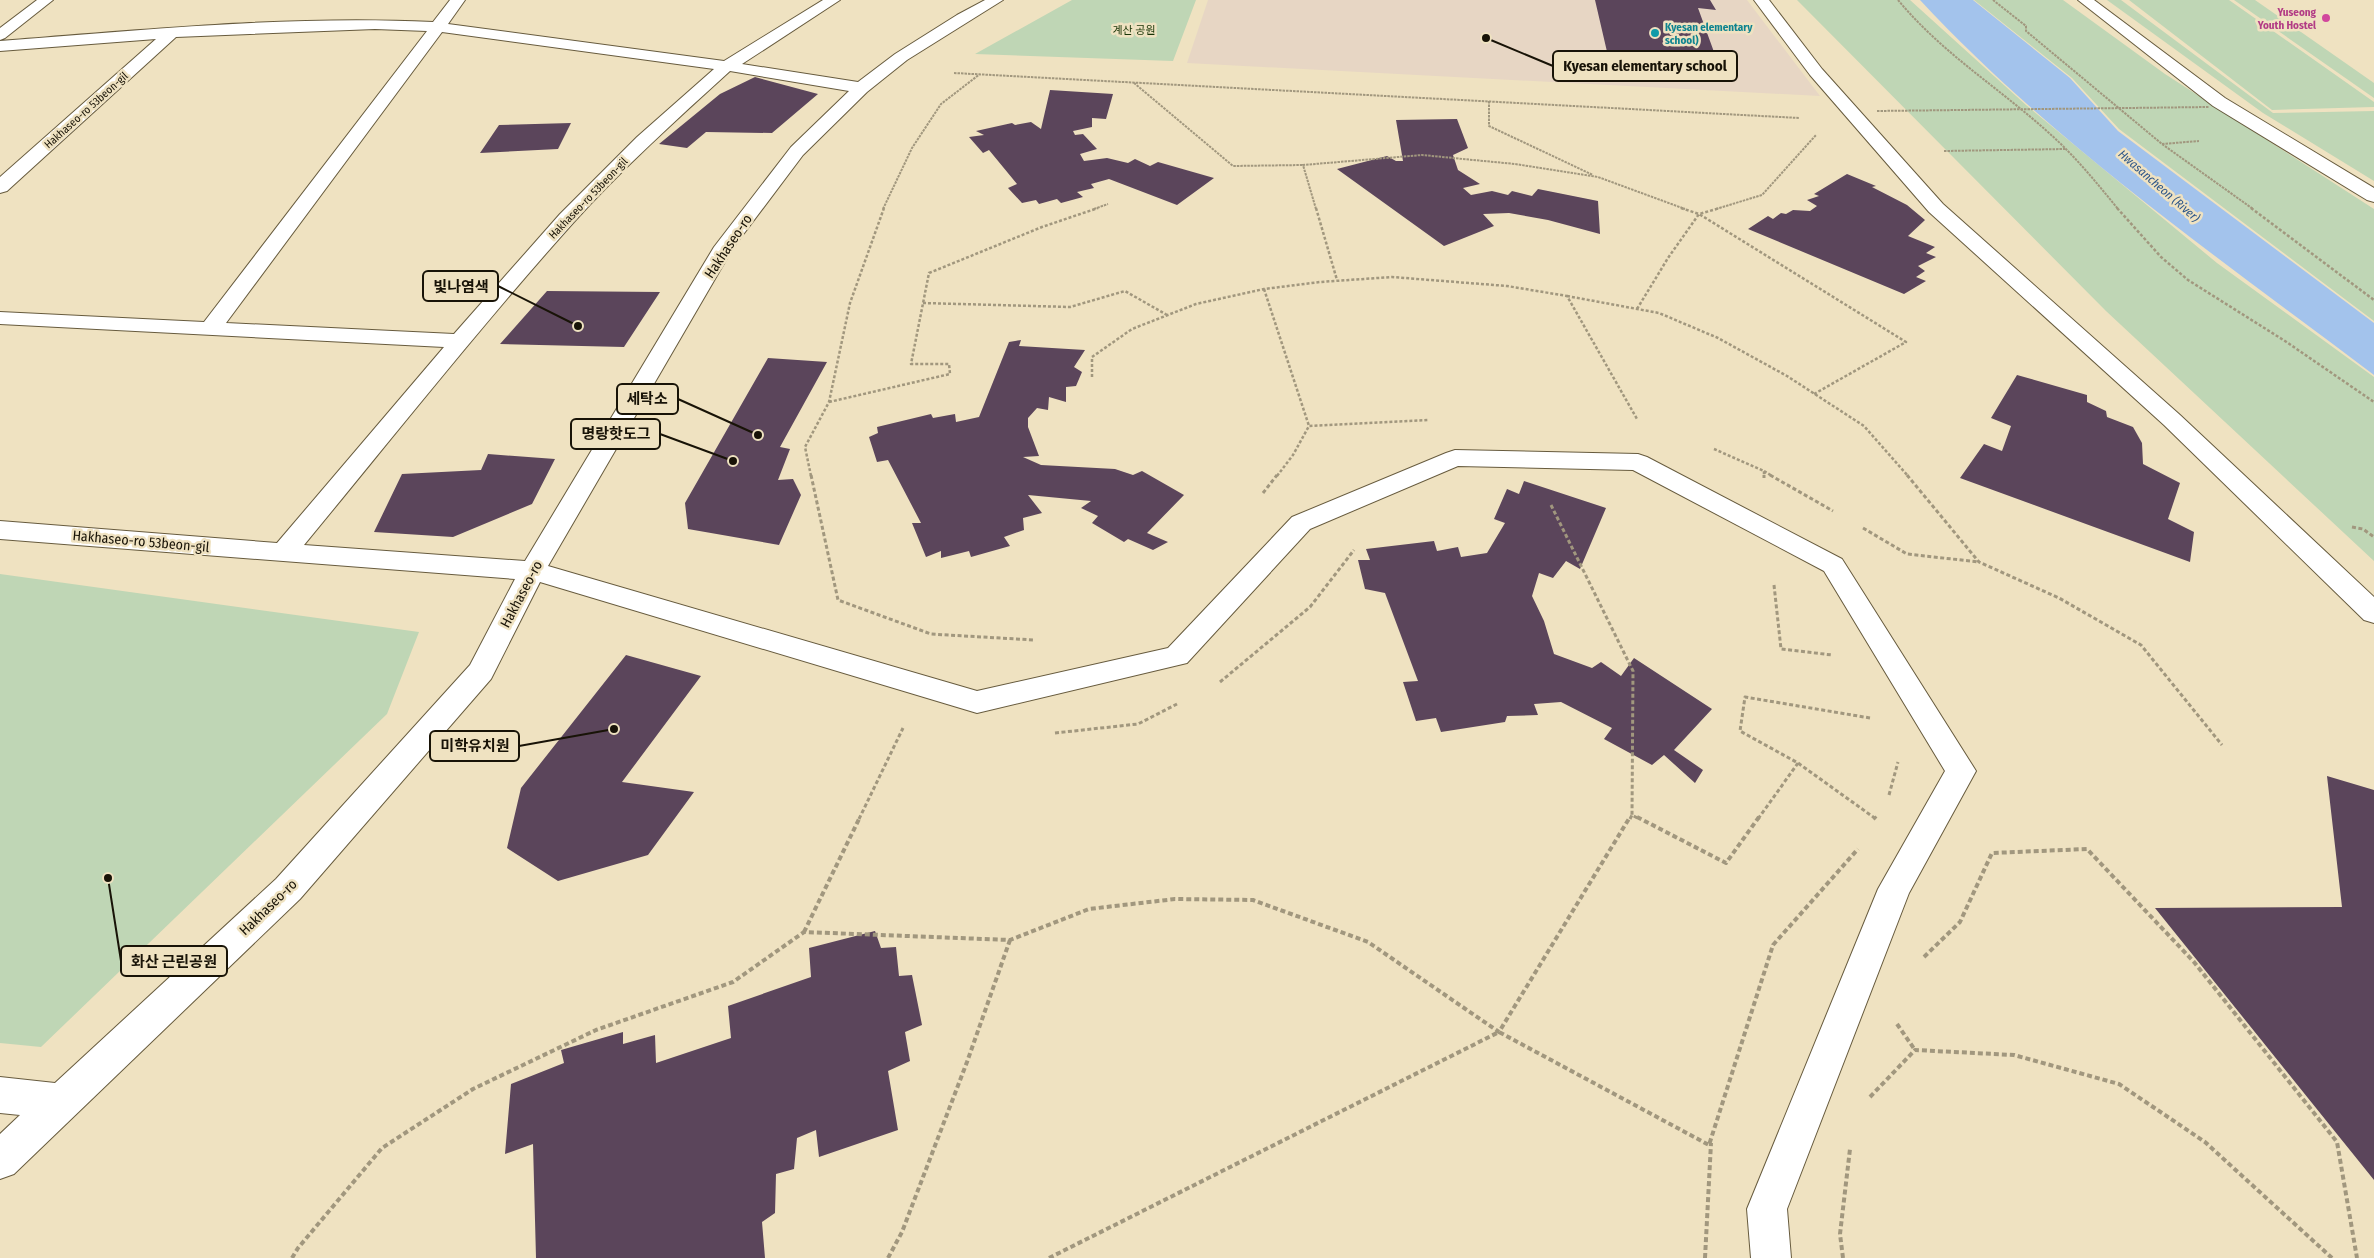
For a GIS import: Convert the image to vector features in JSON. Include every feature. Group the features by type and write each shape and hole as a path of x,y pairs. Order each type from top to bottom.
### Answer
{"street":[{"path":"0,35 46,0"},
{"path":"210,329 458,0"},
{"name":"Hakhaseo-ro 53beon-gil","path":"283,553 460,341 567,218 643,141 727,66 833,0"},
{"name":"Hakhaseo-ro","path":"0,1160 288,889 481,672 532,572 724,247 796,151 861,88 901,57 954,22 996,0"},
{"path":"1761,0 1816,72 1936,208 2172,420 2374,613"},
{"path":"2084,0 2219,102 2374,196"},
{"path":"0,46 172,32 375,24 436,27 500,34 727,66 861,88"},
{"name":"Hakhaseo-ro 53beon-gil","path":"0,188 172,32"},
{"path":"0,318 460,341"},
{"name":"Hakhaseo-ro 53beon-gil","path":"0,530 532,572 977,702 1177,656 1301,523 1455,458 1638,462 1833,565 1961,771 1894,889 1767,1209 1771,1258"},
{"path":"0,1095 60,1102"}],"path":[{"path":"1898,0 1912,19 1944,50 2048,133 2065,149 2101,188 2139,236 2180,274 2265,328 2374,402"},
{"path":"1993,0 2026,26 2026,31 2070,69 2162,144 2252,208 2374,300"},
{"path":"948,73 1800,118"},
{"path":"931,634 838,600 805,446 829,402 850,303 879,217 912,148 941,104 980,74"},
{"path":"1133,82 1233,166 1303,165 1422,155 1515,164 1598,177"},
{"path":"1489,101 1489,126 1598,177 1699,214 1906,342 1814,394"},
{"path":"1877,112 2209,107"},
{"path":"1637,309 1668,258 1699,214 1762,195 1818,133"},
{"path":"1940,151 2065,149"},
{"path":"1303,165 1337,280"},
{"path":"829,402 950,374 949,364 911,364 929,273 1042,227 1108,204"},
{"path":"1092,377 1092,357 1132,329 1167,315 1196,304 1264,289 1337,280 1392,277 1507,286 1659,313 1718,338 1787,376 1864,426 1928,498 1979,562"},
{"path":"1264,289 1308,426"},
{"path":"923,303 1070,307 1125,291 1167,315"},
{"path":"1567,296 1640,424"},
{"path":"1764,471 1840,515"},
{"path":"1049,1258 1499,1032 1632,815 1633,670 1547,497"},
{"path":"1856,525 1907,554 1979,562 2059,598 2141,645 2222,745"},
{"path":"1216,684 1224,680 1310,607 1360,542"},
{"path":"1774,584 1781,650"},
{"path":"1874,718 1745,697 1740,731 1798,763 1880,823"},
{"path":"1052,734 1138,724 1181,702"},
{"path":"292,1258 298,1248 382,1148 473,1089 596,1030 734,982 804,932 907,720"},
{"path":"1886,804 1899,757"},
{"path":"1632,815 1726,863 1798,763"},
{"path":"804,932 1010,940 1089,909 1175,899 1253,900 1368,942 1499,1032 1709,1145 1773,945 1862,844"},
{"path":"1920,961 1960,922 1992,853 2087,849 2194,962 2338,1142 2357,1258"},
{"path":"888,1258 902,1232 967,1062 1010,940"},
{"path":"1895,1022 1915,1050"},
{"path":"1868,1099 1915,1050 2014,1055 2119,1084 2205,1142 2332,1258"},
{"path":"1705,1258 1711,1140"},
{"path":"1843,1258 1840,1234 1851,1141"}],"shaded area":[{"path":"1208,0 1747,0 1820,96 1187,63"}],"green space":[{"name":"계산 공원","path":"1072,0 1196,0 1173,61 975,54"},
{"path":"1797,0 1910,0 2026,105 2217,263 2374,377 2374,561 2106,311"},
{"path":"1974,0 2063,0 2165,74 2374,209 2374,321 2119,129 2072,78"},
{"path":"2107,0 2121,0 2273,113 2374,111 2374,181 2263,113"},
{"path":"2129,0 2229,0 2374,102 2374,107 2272,110"},
{"path":"2234,0 2255,0 2374,83 2374,98"},
{"path":"0,574 419,632 387,714 41,1047 0,1043"}],"water":[{"name":"Hwasancheon (River)","path":"1920,0 1973,0 2070,78 2118,131 2374,323 2374,375 2197,242 2081,151 1972,53"}],"building":[{"name":"Kyesan elementary school)","path":"1595,0 1710,0 1716,10 1698,8 1718,63 1608,56"},
{"path":"755,77 818,94 772,133 706,132 687,148 659,144 720,94"},
{"path":"1050,90 1113,94 1106,119 1092,118 1092,127 1073,131 1075,135 1083,134 1097,149 1080,154 1084,161 1107,158 1128,163 1135,159 1150,166 1158,162 1214,178 1177,205 1109,179 1091,184 1094,188 1077,192 1083,197 1061,203 1057,199 1039,204 1036,200 1022,203 1008,188 1017,184 989,150 983,153 969,137 984,135 976,131 1012,123 1015,125 1031,122 1041,129"},
{"path":"1457,119 1468,148 1453,155 1458,170 1480,184 1463,188 1471,195 1492,191 1508,195 1512,191 1532,196 1538,189 1598,201 1600,234 1548,220 1509,213 1483,214 1494,226 1444,246 1337,169 1387,156 1396,161 1403,161 1396,120"},
{"path":"571,123 558,149 480,153 499,125"},
{"path":"1847,174 1876,186 1872,187 1907,205 1925,220 1908,236 1935,247 1926,253 1936,257 1918,266 1925,271 1916,277 1926,281 1904,294 1748,229 1768,216 1773,219 1781,213 1786,214 1793,210 1810,211 1817,206 1807,200 1819,196 1814,194"},
{"path":"547,291 660,292 624,347 500,344"},
{"path":"1021,340 1019,346 1085,350 1074,367 1082,372 1076,386 1066,387 1066,402 1049,397 1048,410 1037,408 1028,418 1028,427 1039,456 1023,457 1041,465 1115,469 1133,475 1142,471 1184,495 1147,533 1168,542 1153,550 1128,539 1124,542 1092,523 1098,516 1081,508 1091,501 1028,495 1042,513 1023,518 1024,530 1004,537 1010,546 971,557 969,551 941,558 941,551 926,557 912,523 921,523 888,460 877,462 869,437 878,433 877,427 931,414 933,418 955,414 956,422 979,417 1009,342"},
{"path":"768,358 827,362 780,447 790,449 778,480 793,479 801,495 779,545 688,529 685,503"},
{"path":"2017,375 2087,395 2087,402 2106,411 2107,417 2133,427 2142,443 2143,464 2180,483 2168,519 2194,532 2190,562 1960,478 1984,444 2002,451 2011,426 1991,418"},
{"path":"488,454 555,459 532,504 453,537 374,532 402,474 481,470"},
{"path":"1524,481 1606,508 1580,569 1566,561 1553,578 1539,573 1532,596 1544,621 1554,654 1592,668 1601,662 1621,676 1634,658 1712,709 1674,750 1703,770 1695,783 1664,755 1652,765 1604,739 1612,728 1561,702 1534,704 1538,715 1507,716 1505,722 1441,732 1436,718 1416,721 1403,682 1418,681 1385,593 1365,589 1358,560 1370,560 1366,549 1434,541 1437,551 1458,547 1461,557 1487,553 1505,523 1494,519 1507,489 1519,494"},
{"path":"626,655 701,676 622,782 694,792 648,855 558,881 507,848 521,788"},
{"path":"2327,776 2374,790 2374,1180 2155,908 2342,907"},
{"path":"875,931 881,948 896,947 899,976 912,975 922,1025 905,1032 910,1061 888,1071 898,1130 819,1157 816,1130 797,1138 794,1169 776,1174 775,1213 762,1222 765,1258 536,1258 533,1144 505,1154 511,1084 564,1063 561,1050 623,1032 623,1044 655,1035 656,1063 731,1038 728,1006 811,977 809,948"}],"place":[{"name":"Yuseong Youth Hostel","path":"2326,18"},
{"name":"Kyesan elementary school)","path":"1655,33"},
{"name":"Kyesan elementary school","path":"1486,38"},
{"name":"빛나염색","path":"578,326"},
{"name":"세탁소","path":"758,435"},
{"name":"명랑핫도그","path":"733,461"},
{"name":"미학유치원","path":"614,729"},
{"name":"화산 근린공원","path":"108,878"}]}
